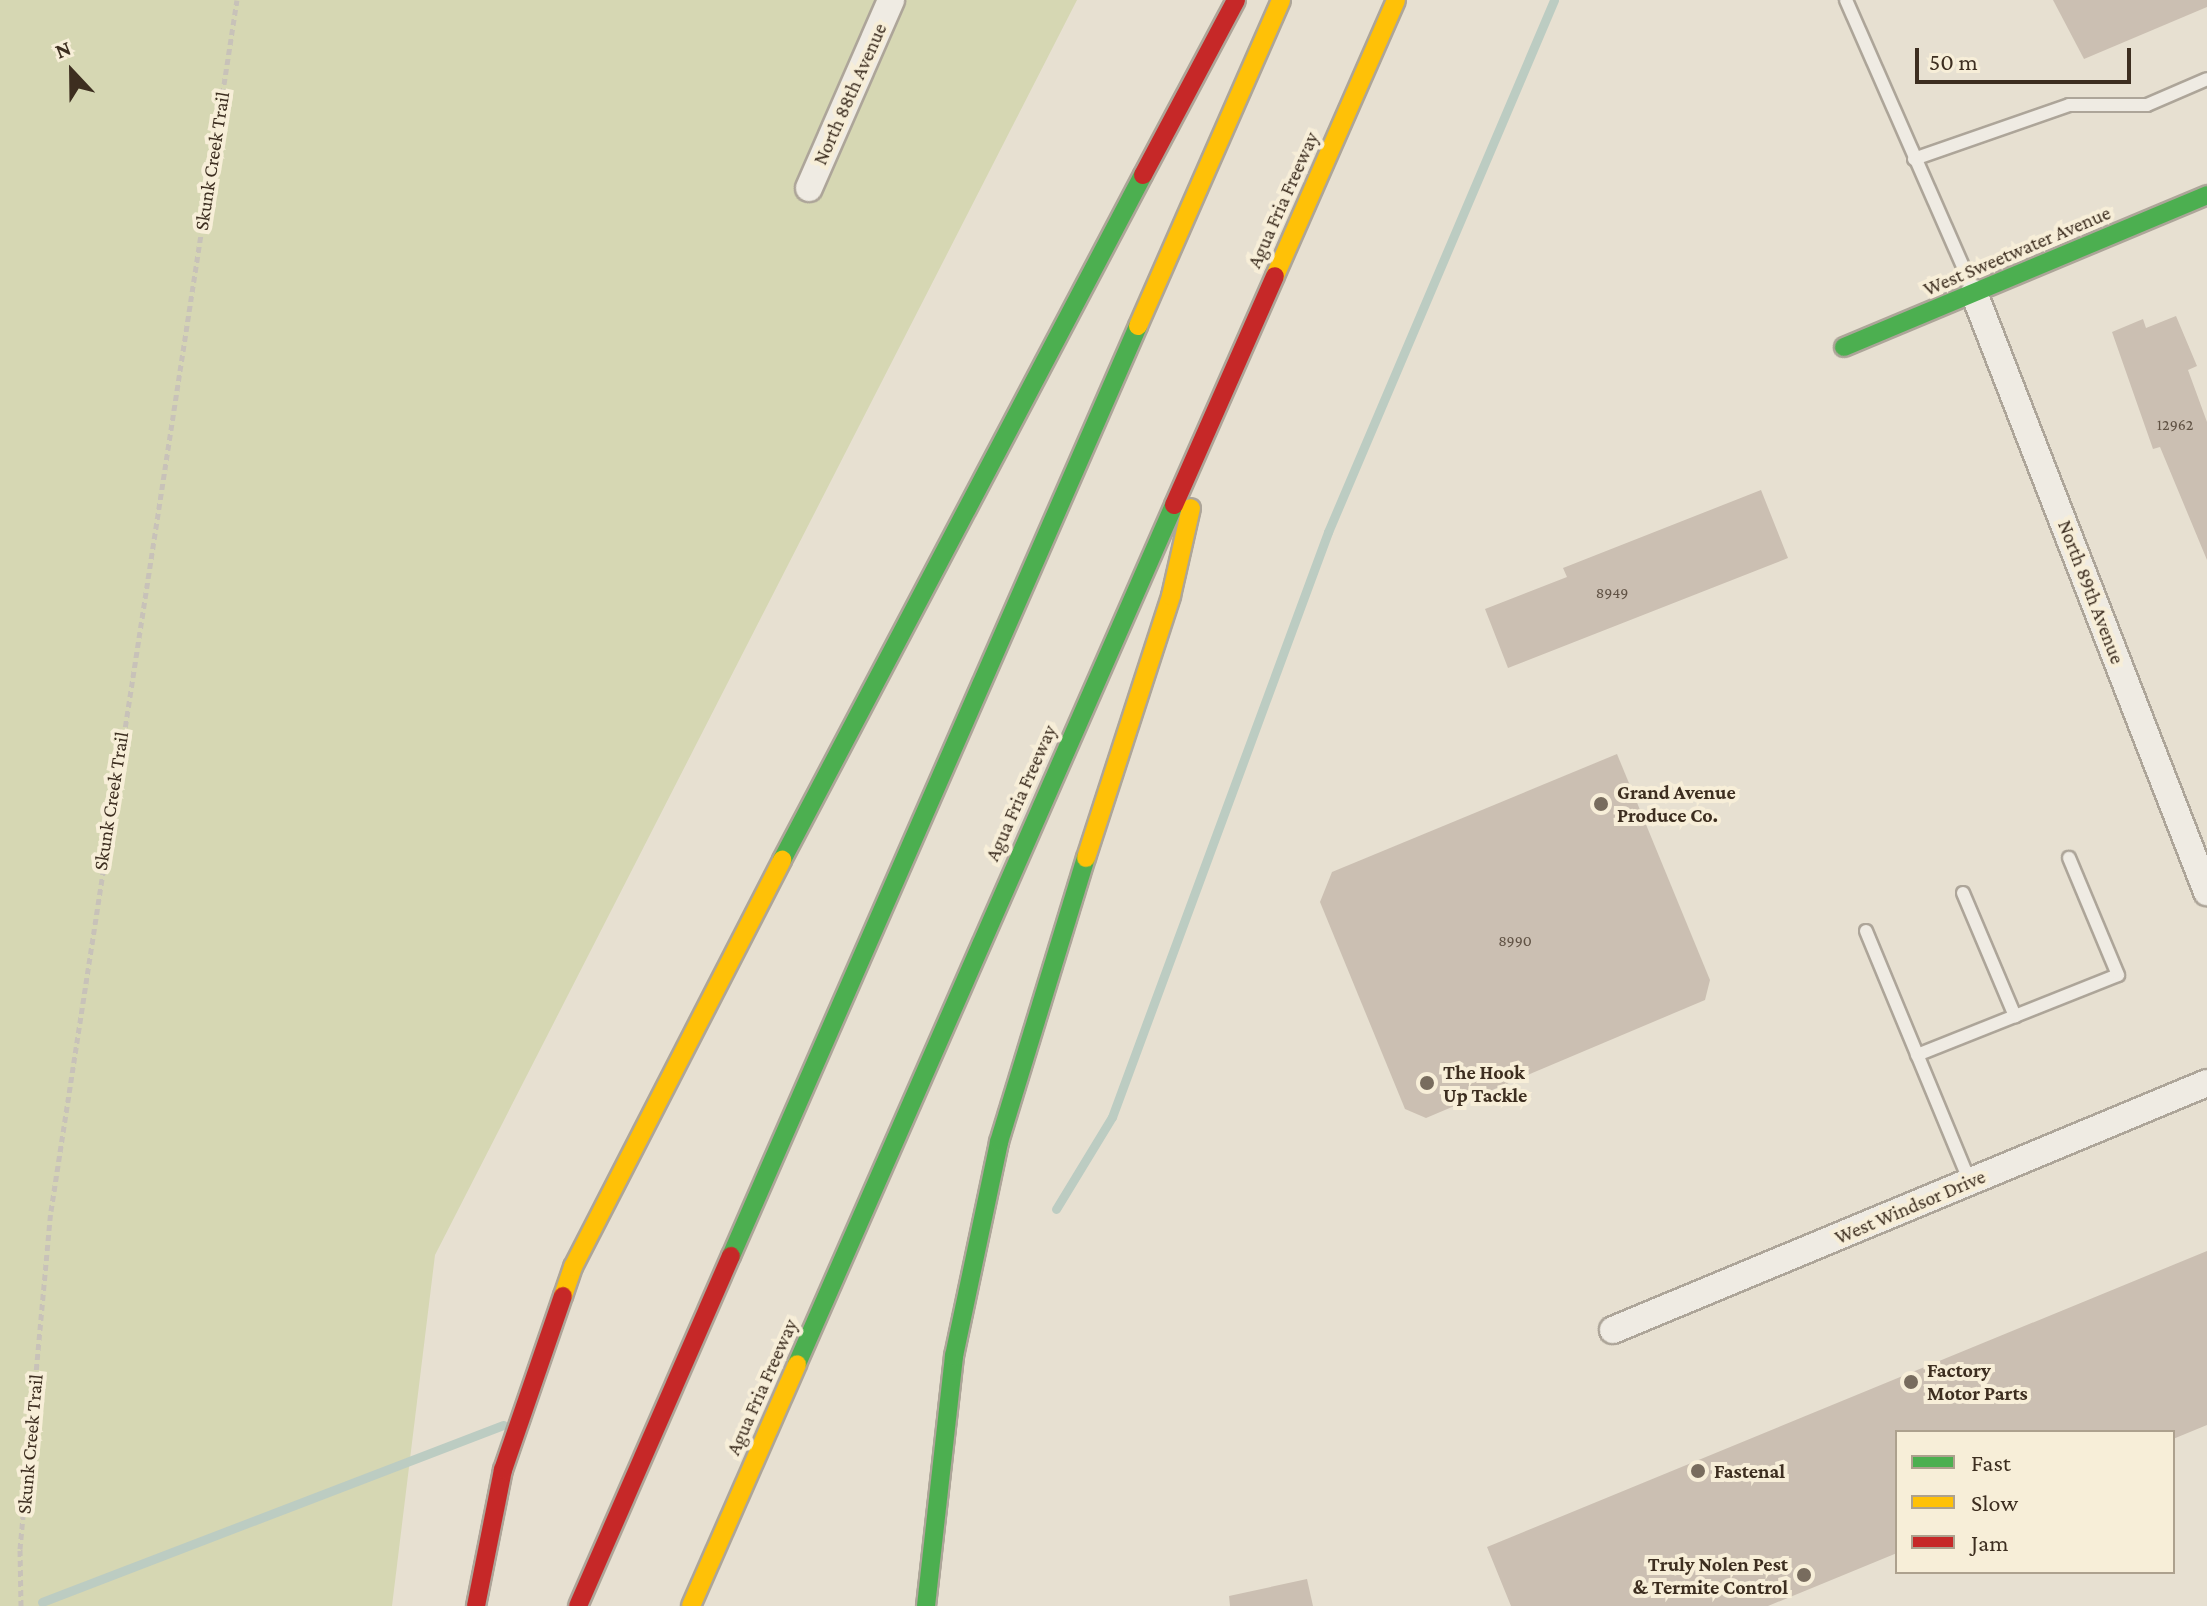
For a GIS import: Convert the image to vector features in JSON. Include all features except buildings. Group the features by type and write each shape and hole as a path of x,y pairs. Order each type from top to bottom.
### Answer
{"main road":[{"path":"476,1606 503,1470 573,1267 1236,0"},
{"path":"578,1606 1281,0"},
{"name":"Agua Fria Freeway","path":"691,1606 1212,412 1396,0"},
{"name":"West Sweetwater Avenue","path":"1844,347 2207,195"},
{"path":"926,1606 954,1356 999,1142 1152,643 1171,596 1212,412"}],"street":[{"name":"North 88th Avenue","path":"809,188 891,0"},
{"name":"North 89th Avenue","path":"1974,293 2207,892"},
{"name":"West Windsor Drive","path":"1613,1330 2207,1083"}],"lane":[{"path":"1846,0 1974,293"},
{"path":"1914,159 2069,105 2147,105 2207,79"},
{"path":"1917,1055 2118,975 2069,858"},
{"path":"1963,893 2015,1016"},
{"path":"1866,931 1970,1182"}],"path":[{"name":"Skunk Creek Trail","path":"21,1606 20,1549 51,1211 237,0"}],"green space":[{"path":"0,0 1077,0 435,1255 392,1606 0,1606"}],"waterway":[{"path":"1056,1209 1112,1117 1328,532 1554,0"},
{"path":"42,1602 503,1425"}],"traffic: fast":[{"path":"782,860 1143,175"},
{"path":"1844,347 2207,195"},
{"path":"731,1256 1138,326"},
{"path":"797,1364 1174,505"},
{"path":"926,1606 954,1356 999,1142 1086,858"}],"traffic: slow":[{"path":"1138,326 1281,0"},
{"path":"1275,276 1396,0"},
{"path":"1086,858 1171,596 1191,508"},
{"path":"563,1296 573,1267 782,860"},
{"path":"691,1606 797,1364"}],"traffic: jam":[{"path":"1143,175 1236,0"},
{"path":"1174,505 1275,276"},
{"path":"578,1606 731,1256"},
{"path":"476,1606 503,1470 563,1296"}],"place":[{"name":"Grand Avenue Produce Co.","path":"1601,804"},
{"name":"The Hook Up Tackle","path":"1427,1083"},
{"name":"Factory Motor Parts","path":"1911,1382"},
{"name":"Fastenal","path":"1698,1471"},
{"name":"Truly Nolen Pest & Termite Control","path":"1804,1575"}]}
